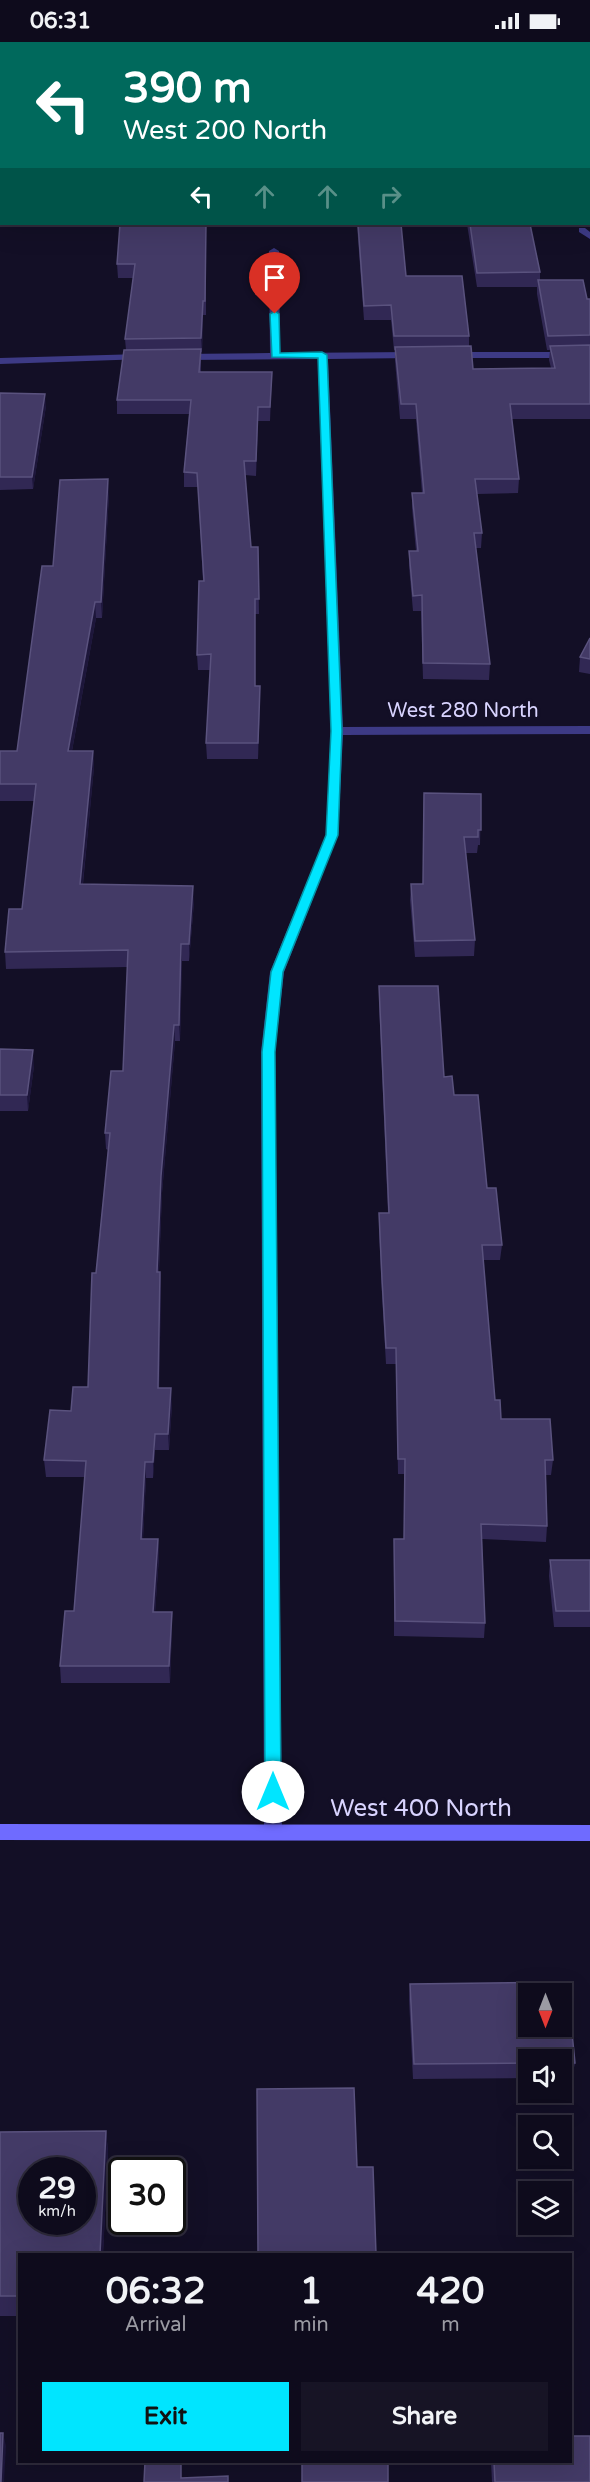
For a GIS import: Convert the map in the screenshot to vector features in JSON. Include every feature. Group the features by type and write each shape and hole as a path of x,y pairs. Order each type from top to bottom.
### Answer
{"main road":[{"name":"West 400 North","path":"0,1832 590,1833"}],"street":[{"path":"274,251 275,356"},
{"path":"273,1831 268,1052 277,972 332,835 337,731 322,355"},
{"path":"168,357 428,355"},
{"path":"439,355 590,355"},
{"path":"0,362 156,357"},
{"name":"West 280 North","path":"337,731 590,730"}],"building":[{"path":"120,225 206,225 205,301 203,301 201,338 125,339 135,264 117,264"},
{"path":"358,225 401,225 406,276 462,276 469,336 394,336 391,305 364,306"},
{"path":"470,225 530,225 540,272 477,273"},
{"path":"538,280 583,280 587,299 590,299 590,335 548,336"},
{"path":"590,345 590,404 510,404 519,479 475,479 482,533 474,533 490,664 423,663 422,595 413,596 409,551 418,551 412,493 424,493 416,404 401,404 395,347 471,346 473,369 555,368 550,346"},
{"path":"201,349 199,372 272,372 270,407 258,407 256,461 244,461 251,547 258,547 259,599 255,599 255,686 260,686 258,743 206,743 211,654 197,655 199,581 204,581 197,473 184,472 191,400 117,400 124,350"},
{"path":"0,393 45,394 32,477 0,477"},
{"path":"108,479 101,602 95,602 68,751 93,751 80,884 193,886 189,944 181,944 179,1025 174,1025 161,1176 157,1272 160,1272 158,1388 171,1388 168,1434 155,1434 153,1462 145,1462 141,1539 158,1539 153,1612 172,1612 169,1666 60,1666 65,1611 74,1611 86,1461 44,1460 50,1410 71,1411 73,1387 88,1387 92,1273 96,1273 110,1133 105,1133 111,1071 123,1071 128,950 5,952 9,909 22,909 36,784 0,784 0,751 17,751 42,566 53,566 60,480"},
{"path":"590,638 590,659 580,657"},
{"path":"424,793 481,794 481,830 478,830 478,837 464,837 475,940 415,941 411,884 423,884"},
{"path":"379,986 438,986 444,1077 452,1076 454,1095 478,1095 487,1188 496,1188 502,1245 482,1245 495,1400 500,1400 501,1419 550,1419 553,1460 545,1460 547,1526 481,1524 485,1623 395,1621 394,1539 404,1539 405,1459 398,1459 396,1348 386,1348 382,1279 379,1213 389,1213"},
{"path":"0,1049 33,1050 27,1095 0,1095"},
{"path":"550,1560 590,1560 590,1611 556,1611"},
{"path":"567,1982 518,1983 518,2037 572,2037 572,2033 575,2063 572,2063 572,2049 518,2049 518,2063 414,2064 410,1984"},
{"path":"354,2088 357,2167 373,2167 376,2253 258,2253 257,2089"},
{"path":"106,2131 100,2253 18,2253 18,2296 0,2296 0,2132"},
{"path":"0,2433 3,2433 1,2482 0,2482"},
{"path":"572,2436 590,2436 590,2482 495,2482 494,2463 572,2463"},
{"path":"145,2463 181,2463 181,2478 228,2476 228,2482 144,2482"},
{"path":"302,2463 388,2463 388,2482 302,2482"}],"route":[{"path":"273,1792 268,1052 277,972 332,835 337,731 322,355 275,356 275,314"}]}
